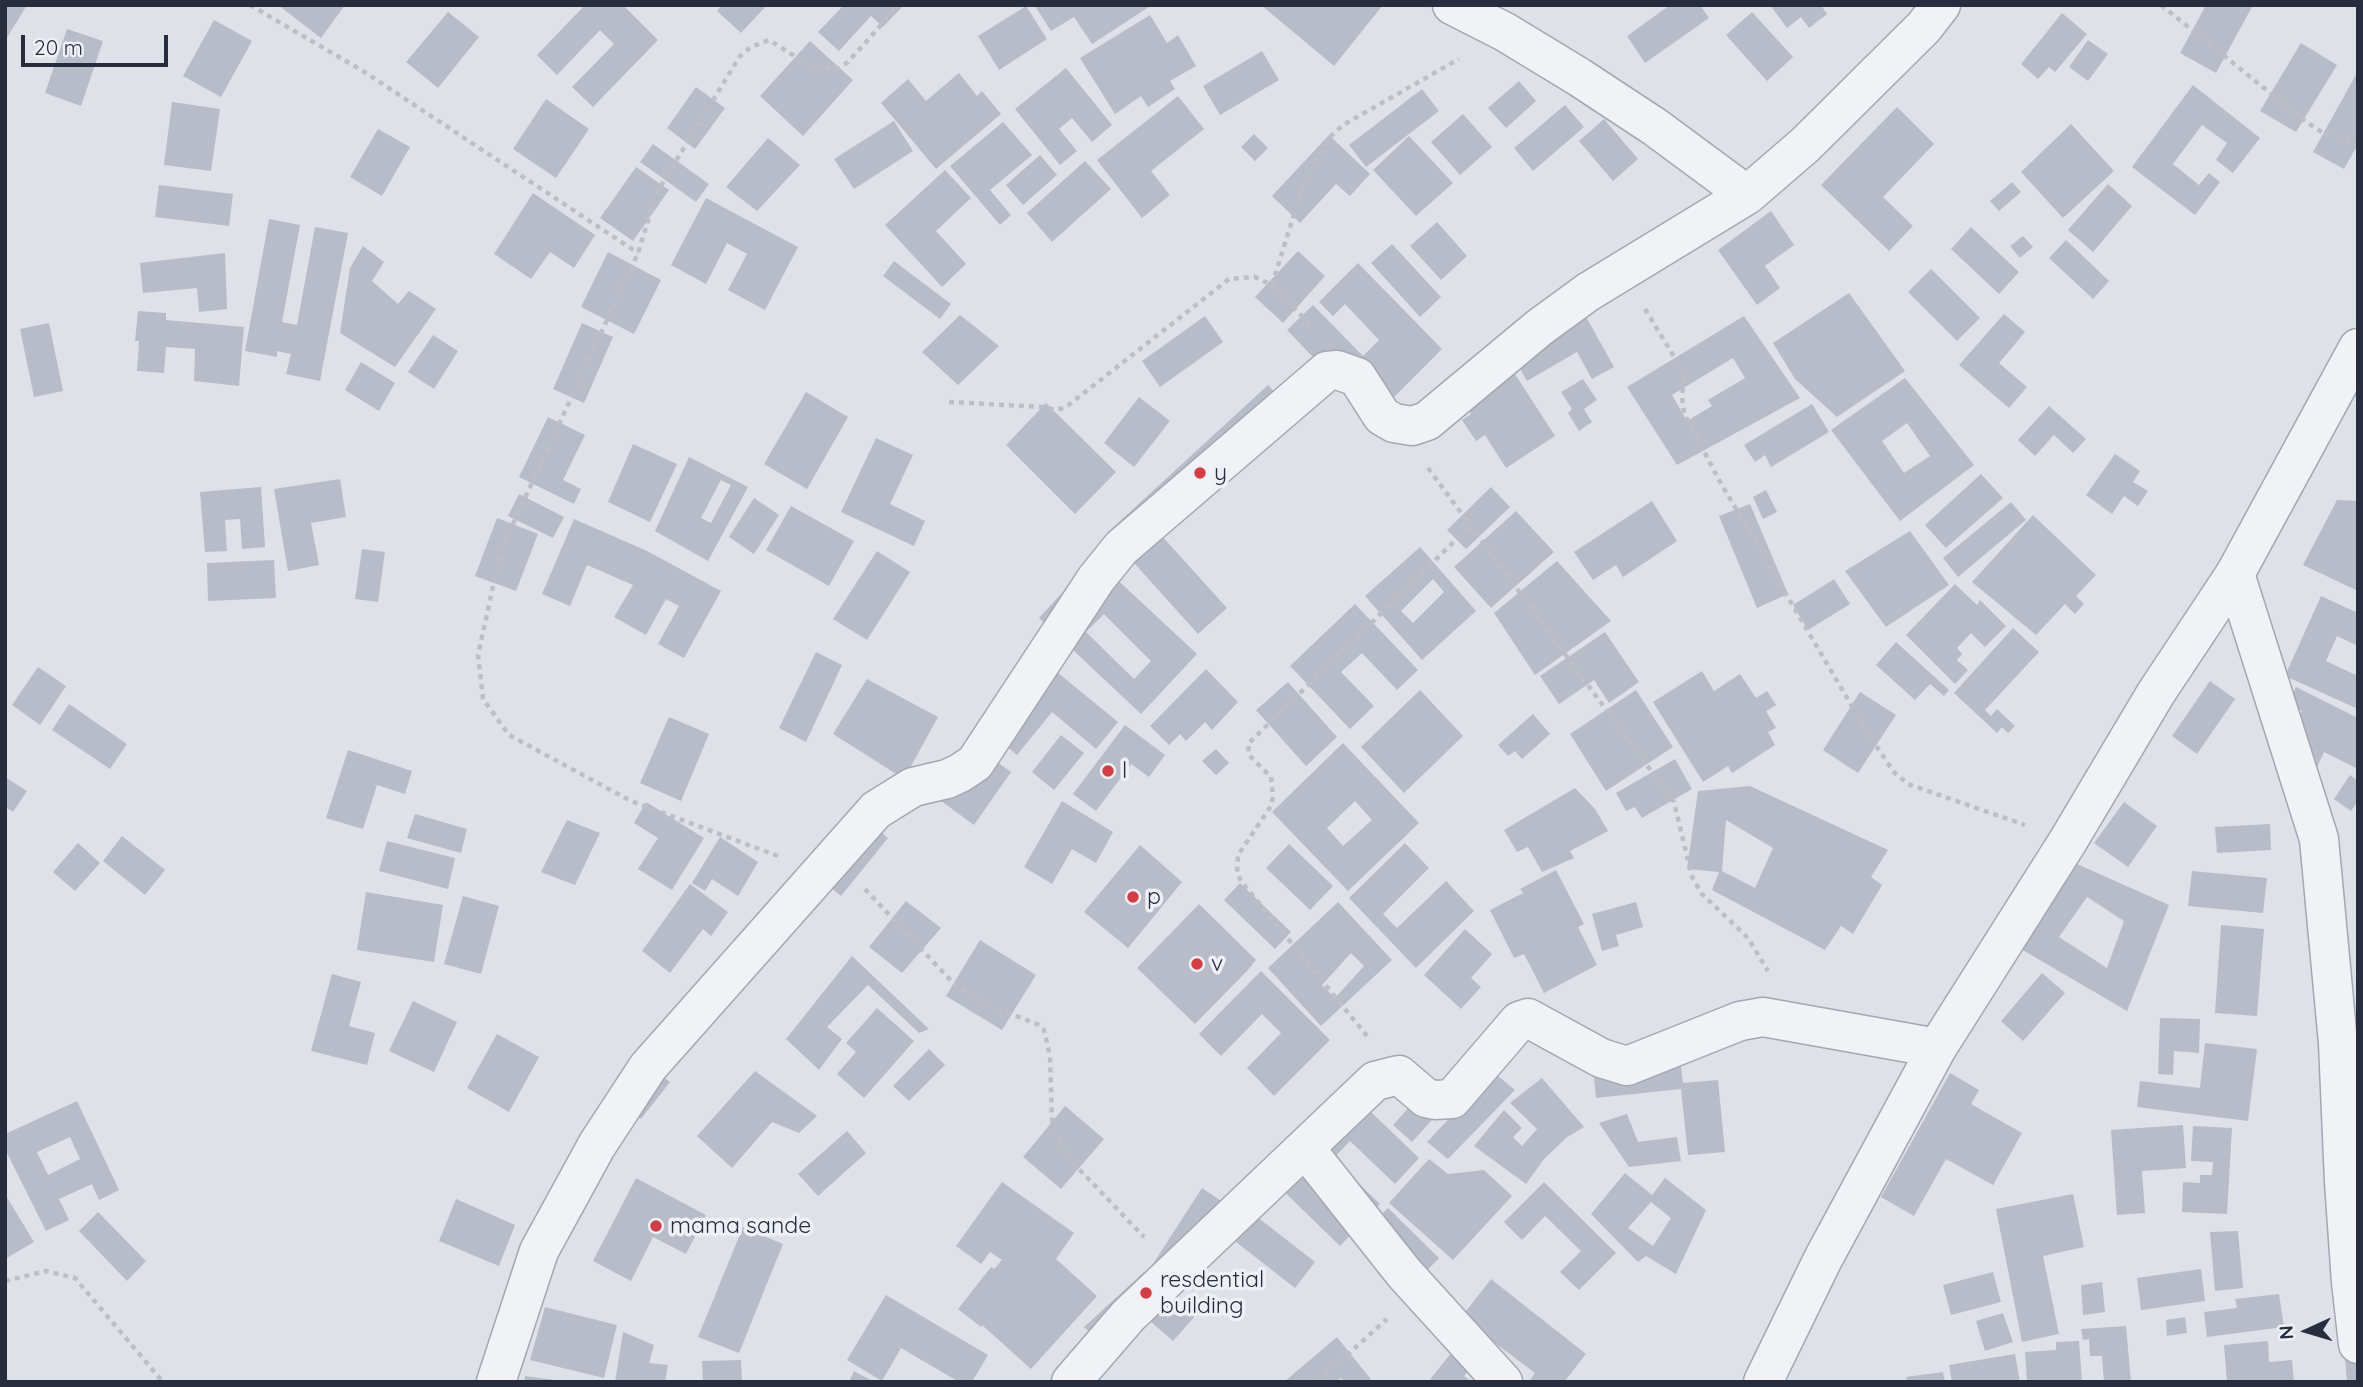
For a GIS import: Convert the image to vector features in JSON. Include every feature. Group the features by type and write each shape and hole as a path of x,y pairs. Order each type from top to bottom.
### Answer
{"street":[{"path":"1452,5 1505,32 1655,127 1747,195"},
{"path":"496,1382 539,1251 597,1145 648,1067 876,810 913,786 947,779 960,774 975,763 1096,579 1121,548 1327,371 1337,370 1357,376 1382,416 1394,423 1412,426 1427,421 1540,327 1622,271 1747,195 1805,145 1924,27 1941,5"},
{"path":"1763,1382 1823,1259 1937,1048 2068,841 2156,693 2235,574 2358,348"},
{"path":"2235,574 2319,839 2338,1043 2344,1182 2358,1344"},
{"path":"1071,1382 1128,1316 1376,1081 1399,1074 1426,1098 1452,1099 1515,1024 1528,1017 1601,1058 1627,1066 1740,1021 1763,1017 1937,1048"},
{"path":"1305,1148 1420,1290 1503,1382"}],"path":[{"path":"250,5 363,71 638,253"},
{"path":"899,5 848,62 838,69 812,67 769,40 751,47 740,56 657,192 638,253 501,550 478,655 484,699 509,735 631,801 828,864 955,985 991,1006 1039,1025 1044,1030 1050,1056 1052,1122 1062,1144 1076,1166 1177,1271"},
{"path":"2161,5 2305,121 2323,133 2358,145"},
{"path":"1272,285 1304,182 1331,136 1343,125 1505,32"},
{"path":"1622,271 1684,373 1684,413 1719,480 1863,725 1894,772 1908,784 2068,841"},
{"path":"949,402 1056,410 1066,407 1229,279 1255,277 1272,285 1357,376"},
{"path":"1394,423 1674,802 1692,877 1702,894 1757,950 1792,1023"},
{"path":"1399,1074 1237,873 1238,855 1271,806 1273,797 1271,777 1249,755 1247,748 1248,744 1470,526"},
{"path":"5,1280 46,1271 75,1278 163,1382"},
{"path":"1317,1382 1420,1290"}],"building":[{"path":"5,5 27,5 5,41"},
{"path":"278,5 345,5 321,38"},
{"path":"585,5 623,5 658,40 593,107 572,87 614,44 600,30 557,75 537,55"},
{"path":"722,5 767,5 741,33 717,11"},
{"path":"844,5 902,7 883,27 871,16 839,51 818,32"},
{"path":"1152,5 1092,44 1074,17 1051,31 1035,6"},
{"path":"1261,5 1383,5 1334,66"},
{"path":"1670,5 1700,5 1709,18 1645,63 1627,36"},
{"path":"1770,5 1821,5 1827,14 1809,28 1801,17 1787,28"},
{"path":"2206,5 2253,5 2216,73 2180,53"},
{"path":"1026,6 1047,39 999,70 978,36"},
{"path":"448,12 479,37 438,88 406,62"},
{"path":"1752,12 1793,57 1767,81 1726,35"},
{"path":"2062,13 2087,34 2055,72 2049,67 2038,79 2021,64"},
{"path":"1150,15 1167,43 1178,35 1196,66 1170,81 1175,89 1148,107 1141,96 1115,114 1080,58"},
{"path":"214,20 252,41 221,97 183,76"},
{"path":"67,29 103,41 81,106 45,93"},
{"path":"2088,40 2108,54 2088,81 2069,67"},
{"path":"810,41 853,80 803,136 760,96"},
{"path":"2301,43 2337,65 2296,132 2260,111"},
{"path":"1262,51 1279,80 1220,115 1203,86"},
{"path":"1066,68 1112,125 1092,142 1072,118 1059,129 1077,151 1060,165 1015,109"},
{"path":"2358,71 2358,144 2344,169 2313,152"},
{"path":"959,73 977,96 982,91 1001,114 936,169 881,103 908,79 926,101"},
{"path":"1519,81 1536,101 1506,128 1488,108"},
{"path":"2193,85 2260,138 2233,173 2216,160 2227,143 2202,125 2173,164 2199,185 2209,173 2220,182 2195,215 2132,167"},
{"path":"696,87 725,108 695,149 667,128"},
{"path":"1422,89 1439,111 1366,167 1349,145"},
{"path":"1178,96 1204,129 1151,171 1170,195 1142,218 1097,160"},
{"path":"546,99 589,129 556,178 513,149"},
{"path":"172,102 220,109 211,171 164,165"},
{"path":"1565,105 1584,127 1533,171 1514,148"},
{"path":"1897,107 1934,144 1883,197 1913,226 1889,251 1821,185"},
{"path":"1463,114 1492,147 1460,175 1431,142"},
{"path":"1604,119 1638,159 1613,181 1579,141"},
{"path":"894,121 913,151 854,189 834,159"},
{"path":"1003,122 1032,155 990,190 1011,215 1000,225 950,166"},
{"path":"2071,124 2114,171 2063,218 2021,172"},
{"path":"378,129 410,147 382,196 350,177"},
{"path":"1254,134 1268,148 1255,161 1241,147"},
{"path":"1329,135 1370,174 1350,196 1336,184 1300,223 1272,196"},
{"path":"1409,136 1453,183 1416,216 1373,170"},
{"path":"768,138 800,165 757,211 726,187"},
{"path":"653,144 709,184 696,202 640,162"},
{"path":"1040,155 1057,175 1023,205 1006,185"},
{"path":"1085,161 1111,189 1052,242 1027,213"},
{"path":"636,167 669,190 633,241 600,218"},
{"path":"945,170 971,198 936,231 966,264 942,287 885,225"},
{"path":"2012,182 2021,192 1999,211 1990,201"},
{"path":"2108,184 2132,206 2093,252 2068,230"},
{"path":"159,185 233,194 229,226 155,217"},
{"path":"533,193 595,235 574,268 550,252 531,279 494,254"},
{"path":"706,198 798,247 765,310 728,290 747,254 727,243 706,284 671,265"},
{"path":"1771,211 1794,245 1765,266 1780,288 1757,305 1718,250"},
{"path":"269,219 300,225 282,322 297,325 315,227 348,233 320,381 286,374 291,354 277,351 277,357 245,351"},
{"path":"1437,222 1467,256 1441,280 1410,246"},
{"path":"1971,227 2019,272 1999,294 1951,249"},
{"path":"2023,236 2033,247 2020,258 2010,246"},
{"path":"2066,240 2109,281 2093,299 2049,258"},
{"path":"1392,244 1441,297 1420,317 1371,263"},
{"path":"363,246 384,262 372,281 398,304 409,291 436,309 395,367 340,333 350,268"},
{"path":"1298,251 1325,276 1283,323 1255,297"},
{"path":"608,252 661,280 634,334 581,307"},
{"path":"225,253 227,309 199,312 197,288 143,293 140,263"},
{"path":"894,261 951,304 940,319 883,276"},
{"path":"1358,263 1442,349 1372,419 1287,330 1313,305 1363,356 1379,340 1345,304 1333,316 1319,302"},
{"path":"1931,269 1980,318 1957,341 1908,292"},
{"path":"1849,293 1905,371 1837,417 1795,379 1773,343"},
{"path":"1580,306 1614,367 1592,379 1577,352 1527,381 1507,346"},
{"path":"138,311 166,313 166,320 244,327 239,386 194,381 195,349 166,347 164,373 137,371 139,341 135,341"},
{"path":"2004,314 2025,332 1999,363 2027,387 2009,408 1959,365"},
{"path":"960,315 999,346 958,385 922,352"},
{"path":"1205,316 1223,342 1160,387 1142,361"},
{"path":"1744,316 1800,398 1677,465 1627,387","holes":["1733,358 1745,378 1708,400 1712,406 1687,421 1672,395"]},
{"path":"49,323 63,391 34,397 20,329"},
{"path":"582,323 613,337 584,403 553,389"},
{"path":"433,335 458,351 434,389 408,372"},
{"path":"1504,357 1555,436 1506,468 1485,435 1476,441 1462,420 1471,414 1461,399"},
{"path":"361,362 395,383 379,411 345,390"},
{"path":"1905,378 1974,465 1900,521 1831,430","holes":["1907,423 1930,456 1904,473 1882,441"]},
{"path":"1583,379 1597,400 1584,409 1592,422 1579,431 1568,413 1572,409 1561,392"},
{"name":"y","path":"1268,385 1294,413 1161,535 1227,608 1198,634 1107,533"},
{"path":"806,392 848,417 807,489 764,464"},
{"path":"1139,397 1170,421 1134,467 1104,443"},
{"path":"1046,403 1116,472 1075,514 1006,445"},
{"path":"1812,404 1829,432 1771,467 1765,455 1755,462 1744,445"},
{"path":"2049,406 2086,439 2073,453 2054,435 2035,456 2018,440"},
{"path":"548,417 585,435 563,480 581,489 574,504 519,477"},
{"path":"876,438 913,455 890,504 925,521 914,546 841,512"},
{"path":"633,444 677,464 650,522 608,502"},
{"path":"2115,454 2140,471 2133,482 2148,491 2138,506 2124,496 2112,514 2086,495"},
{"path":"689,457 748,487 708,561 655,531","holes":["721,480 731,485 711,523 701,518"]},
{"path":"1981,474 2003,498 1946,548 1925,525"},
{"path":"340,479 346,517 311,523 319,565 288,571 274,489"},
{"path":"261,487 265,547 242,549 240,519 225,520 227,551 205,552 200,492"},
{"path":"1491,487 1510,507 1466,549 1447,530"},
{"path":"1766,490 1777,512 1763,519 1753,497"},
{"path":"519,494 564,517 553,538 508,516"},
{"path":"754,498 779,515 754,554 729,537"},
{"path":"2337,500 2358,501 2358,591 2303,565"},
{"path":"1652,501 1677,541 1623,577 1616,565 1593,580 1574,552"},
{"path":"2011,502 2026,520 1958,577 1943,558"},
{"path":"1750,504 1788,594 1757,608 1719,516"},
{"path":"791,506 854,541 829,586 766,550"},
{"path":"1516,511 1554,552 1491,608 1454,567"},
{"path":"2033,515 2096,575 2076,596 2084,604 2075,614 2065,604 2036,635 1972,582"},
{"path":"497,518 538,534 516,591 475,576"},
{"path":"574,519 647,551 721,591 684,658 658,644 679,606 666,599 646,635 614,617 633,585 587,565 570,606 542,594"},
{"path":"1910,531 1949,585 1886,627 1845,571"},
{"path":"1420,547 1476,611 1422,660 1365,596","holes":["1433,579 1444,592 1413,623 1401,611"]},
{"path":"362,549 385,552 378,602 355,599"},
{"path":"877,551 910,572 867,640 833,619"},
{"path":"1094,558 1197,654 1141,714 1039,618","holes":["1104,614 1151,661 1134,679 1086,632"]},
{"path":"274,560 276,598 208,601 207,563"},
{"path":"1557,561 1611,621 1535,675 1494,613"},
{"path":"1834,579 1850,604 1808,630 1793,605"},
{"path":"1955,584 1977,605 1980,600 2006,626 1985,647 1971,633 1957,648 1962,654 1957,660 1968,670 1955,684 1906,635"},
{"path":"2321,596 2358,613 2358,646 2337,636 2326,661 2358,676 2358,709 2285,676"},
{"path":"1355,604 1418,670 1397,690 1362,653 1341,672 1374,706 1350,729 1290,666"},
{"path":"2013,628 2039,652 1985,710 1991,716 1997,709 2015,726 2008,733 2002,727 1997,733 1954,693"},
{"path":"1605,632 1639,682 1609,703 1594,680 1559,704 1540,676"},
{"path":"1896,642 1949,690 1944,696 1930,684 1915,700 1876,665"},
{"path":"816,652 842,665 806,742 779,728"},
{"path":"1035,654 1118,722 1096,749 1052,712 1017,755 979,724"},
{"path":"38,667 66,686 40,725 12,705"},
{"path":"1206,669 1238,702 1212,730 1205,722 1186,741 1180,734 1169,745 1150,726"},
{"path":"1702,671 1714,691 1740,674 1756,698 1767,691 1776,705 1766,711 1776,728 1768,732 1775,745 1732,773 1728,766 1703,782 1653,702"},
{"path":"867,679 938,717 904,779 833,734"},
{"path":"2210,681 2235,699 2197,754 2172,736"},
{"path":"1288,682 1337,737 1306,766 1256,710"},
{"path":"2296,687 2358,718 2358,769 2324,752 2313,776 2290,736 2302,711 2287,704"},
{"path":"1420,690 1463,736 1404,793 1361,747"},
{"path":"1636,690 1673,747 1606,791 1570,734"},
{"path":"1860,692 1896,715 1858,773 1823,750"},
{"path":"69,704 127,744 110,769 52,730"},
{"path":"1533,714 1550,734 1522,759 1515,751 1508,756 1498,745"},
{"path":"669,717 709,734 681,801 640,783"},
{"name":"l","path":"1125,725 1165,755 1149,777 1131,764 1096,811 1073,794"},
{"path":"1061,735 1084,753 1054,790 1032,772"},
{"path":"1343,743 1419,823 1348,891 1272,812","holes":["1355,801 1372,820 1343,846 1327,828"]},
{"path":"973,745 1011,772 974,825 937,798"},
{"path":"1216,749 1229,763 1216,775 1202,761"},
{"path":"348,750 412,771 405,794 377,785 363,829 326,818"},
{"path":"1675,759 1692,789 1642,818 1635,807 1626,811 1616,793"},
{"path":"2350,775 2358,781 2358,801 2351,811 2334,799"},
{"path":"5,777 27,791 13,812 5,807"},
{"path":"1750,786 1888,850 1871,877 1882,885 1853,934 1841,926 1825,950 1712,890 1719,872 1687,869 1698,791","holes":["1726,820 1773,848 1755,888 1722,871"]},
{"path":"1575,788 1595,809 1608,831 1570,851 1574,858 1542,872 1528,847 1517,852 1504,830"},
{"path":"1062,801 1113,832 1096,863 1072,849 1052,884 1024,867"},
{"path":"646,802 704,838 672,890 638,869 658,838 634,823"},
{"path":"2124,802 2157,826 2128,867 2094,843"},
{"path":"853,809 888,838 841,896 806,868"},
{"path":"415,814 467,829 461,853 407,838"},
{"path":"567,820 600,833 575,885 541,872"},
{"path":"2270,824 2271,850 2217,853 2215,827"},
{"path":"122,836 165,870 145,895 103,861"},
{"path":"720,837 758,862 738,896 712,879 705,891 692,883"},
{"path":"387,841 455,858 448,889 379,871"},
{"path":"78,843 100,863 75,891 53,872"},
{"path":"1405,843 1429,868 1383,914 1397,928 1446,881 1474,911 1416,968 1349,898"},
{"path":"1289,844 1333,886 1310,910 1266,868"},
{"name":"p","path":"1140,845 1182,882 1128,948 1084,912"},
{"path":"2077,864 2169,905 2127,1011 2021,949","holes":["2087,897 2124,921 2107,968 2059,937"]},
{"path":"1556,870 1584,924 1578,927 1597,965 1544,993 1524,954 1514,958 1490,910 1523,893 1520,889"},
{"path":"2192,871 2267,878 2263,913 2188,906"},
{"path":"1240,883 1291,932 1275,949 1224,900"},
{"path":"690,884 728,912 711,936 703,929 670,973 642,951"},
{"path":"366,892 443,905 434,962 357,950"},
{"path":"463,896 499,906 481,974 444,964"},
{"path":"906,901 941,928 902,973 869,947"},
{"path":"1338,902 1392,960 1321,1026 1268,968","holes":["1351,953 1364,966 1335,998 1322,985"]},
{"path":"1636,902 1643,927 1616,935 1619,946 1602,951 1592,914"},
{"name":"v","path":"1199,904 1256,960 1195,1024 1137,968"},
{"path":"2221,925 2264,929 2257,1016 2215,1013"},
{"path":"1465,929 1492,954 1471,978 1481,987 1461,1009 1424,975"},
{"path":"980,940 1036,975 1002,1030 946,996"},
{"path":"852,956 929,1029 919,1033 868,985 827,1027 842,1039 819,1070 786,1039"},
{"path":"1261,971 1330,1040 1274,1096 1247,1068 1281,1033 1262,1014 1221,1056 1199,1034"},
{"path":"2042,973 2065,993 2023,1041 2001,1021"},
{"path":"332,974 361,982 349,1026 375,1033 367,1065 311,1051"},
{"path":"413,1001 457,1022 434,1072 389,1051"},
{"path":"877,1008 914,1041 864,1098 837,1074 856,1052 846,1043"},
{"path":"2160,1018 2200,1019 2199,1053 2174,1051 2173,1075 2158,1074"},
{"path":"497,1034 539,1057 509,1112 467,1088"},
{"path":"2205,1043 2257,1049 2248,1121 2137,1107 2140,1081 2200,1088"},
{"path":"929,1049 945,1065 909,1101 893,1086"},
{"path":"1680,1058 1683,1083 1718,1080 1725,1152 1688,1155 1681,1089 1596,1098 1593,1067"},
{"path":"643,1061 670,1082 641,1119 615,1099"},
{"path":"755,1071 817,1116 799,1133 772,1122 732,1168 697,1136"},
{"path":"1493,1072 1515,1090 1448,1159 1427,1142"},
{"path":"1950,1073 1979,1090 1971,1104 2022,1133 1993,1185 1946,1159 1914,1216 1881,1197"},
{"path":"1542,1078 1584,1127 1566,1138 1544,1159 1526,1184 1474,1146 1504,1110 1522,1128 1513,1137 1522,1146 1537,1129 1510,1103"},
{"path":"1347,1089 1419,1158 1395,1184 1350,1141 1318,1175"},
{"path":"1423,1092 1441,1110 1412,1142 1393,1125"},
{"path":"77,1101 119,1190 99,1200 92,1184 59,1199 69,1220 46,1231 5,1149 5,1134","holes":["70,1137 80,1159 48,1175 37,1152"]},
{"path":"1065,1106 1104,1139 1061,1189 1023,1157"},
{"path":"1627,1114 1638,1142 1677,1137 1681,1161 1629,1167 1599,1123"},
{"path":"2183,1125 2186,1168 2142,1171 2145,1213 2117,1215 2111,1130"},
{"path":"2193,1126 2232,1128 2227,1214 2182,1212 2183,1182 2200,1183 2200,1175 2212,1175 2213,1162 2191,1161"},
{"path":"847,1131 866,1153 818,1196 798,1174"},
{"path":"1288,1151 1354,1179 1380,1204 1340,1246 1267,1175"},
{"path":"1429,1159 1448,1174 1484,1170 1512,1196 1453,1260 1389,1203"},
{"path":"1625,1173 1652,1195 1665,1178 1706,1210 1676,1274 1646,1256 1638,1262 1591,1214","holes":["1651,1202 1671,1218 1653,1246 1628,1228"]},
{"name":"mama sande","path":"636,1178 706,1215 686,1254 653,1237 631,1281 593,1261"},
{"path":"1002,1182 1074,1233 1056,1259 1097,1296 1031,1369 982,1325 981,1327 958,1309 991,1267 994,1269 1002,1260 990,1252 981,1264 956,1246"},
{"path":"1544,1182 1616,1253 1579,1290 1560,1272 1581,1251 1545,1216 1522,1240 1504,1222"},
{"path":"1202,1188 1236,1211 1185,1290 1151,1267"},
{"path":"5,1194 34,1242 5,1259"},
{"path":"2073,1194 2084,1247 2043,1256 2059,1334 2022,1342 1996,1209"},
{"path":"456,1199 515,1225 499,1266 439,1241"},
{"path":"1388,1208 1439,1258 1417,1281 1365,1231"},
{"path":"98,1212 146,1261 127,1281 79,1231"},
{"path":"1251,1212 1315,1262 1295,1288 1231,1238"},
{"path":"743,1227 783,1244 739,1353 698,1337"},
{"path":"2238,1231 2243,1288 2215,1291 2210,1232"},
{"path":"2201,1269 2205,1301 2141,1310 2137,1278"},
{"name":"resdential building","path":"1144,1272 1197,1314 1173,1341 1142,1314 1109,1350 1084,1327"},
{"path":"1993,1272 2001,1302 1951,1315 1943,1285"},
{"path":"1491,1279 1586,1354 1564,1382 1529,1382 1535,1373 1491,1340 1464,1376 1472,1382 1428,1382 1471,1328 1460,1319"},
{"path":"2102,1282 2105,1312 2083,1315 2081,1285"},
{"path":"2279,1294 2284,1327 2207,1337 2204,1312 2237,1308 2235,1299"},
{"path":"886,1295 988,1355 972,1382 959,1382 901,1348 882,1381 847,1360"},
{"path":"545,1307 617,1325 604,1378 530,1360"},
{"path":"2003,1313 2013,1342 1985,1351 1976,1321"},
{"path":"2185,1317 2187,1333 2167,1336 2166,1320"},
{"path":"2126,1326 2131,1382 2104,1382 2102,1356 2090,1356 2089,1339 2083,1340 2081,1329"},
{"path":"623,1332 654,1345 649,1363 668,1365 665,1382 615,1382"},
{"path":"1337,1337 1373,1382 1344,1382 1341,1378 1336,1382 1284,1382"},
{"path":"2079,1341 2082,1382 2027,1382 2025,1352 2056,1350 2056,1342"},
{"path":"2268,1341 2269,1362 2292,1360 2294,1382 2227,1382 2224,1345"},
{"path":"2358,1344 2358,1382 2347,1382 2344,1345"},
{"path":"2015,1354 2020,1382 1952,1382 1949,1365"},
{"path":"741,1360 742,1382 703,1382 702,1361"},
{"path":"854,1371 874,1382 849,1382"},
{"path":"1943,1372 1945,1382 1907,1382 1906,1377"},
{"path":"525,1376 555,1380 555,1382 524,1382"}],"place":[{"name":"y","path":"1200,473"},
{"name":"l","path":"1108,771"},
{"name":"p","path":"1133,897"},
{"name":"v","path":"1197,964"},
{"name":"mama sande","path":"656,1226"},
{"name":"resdential building","path":"1146,1293"}]}
